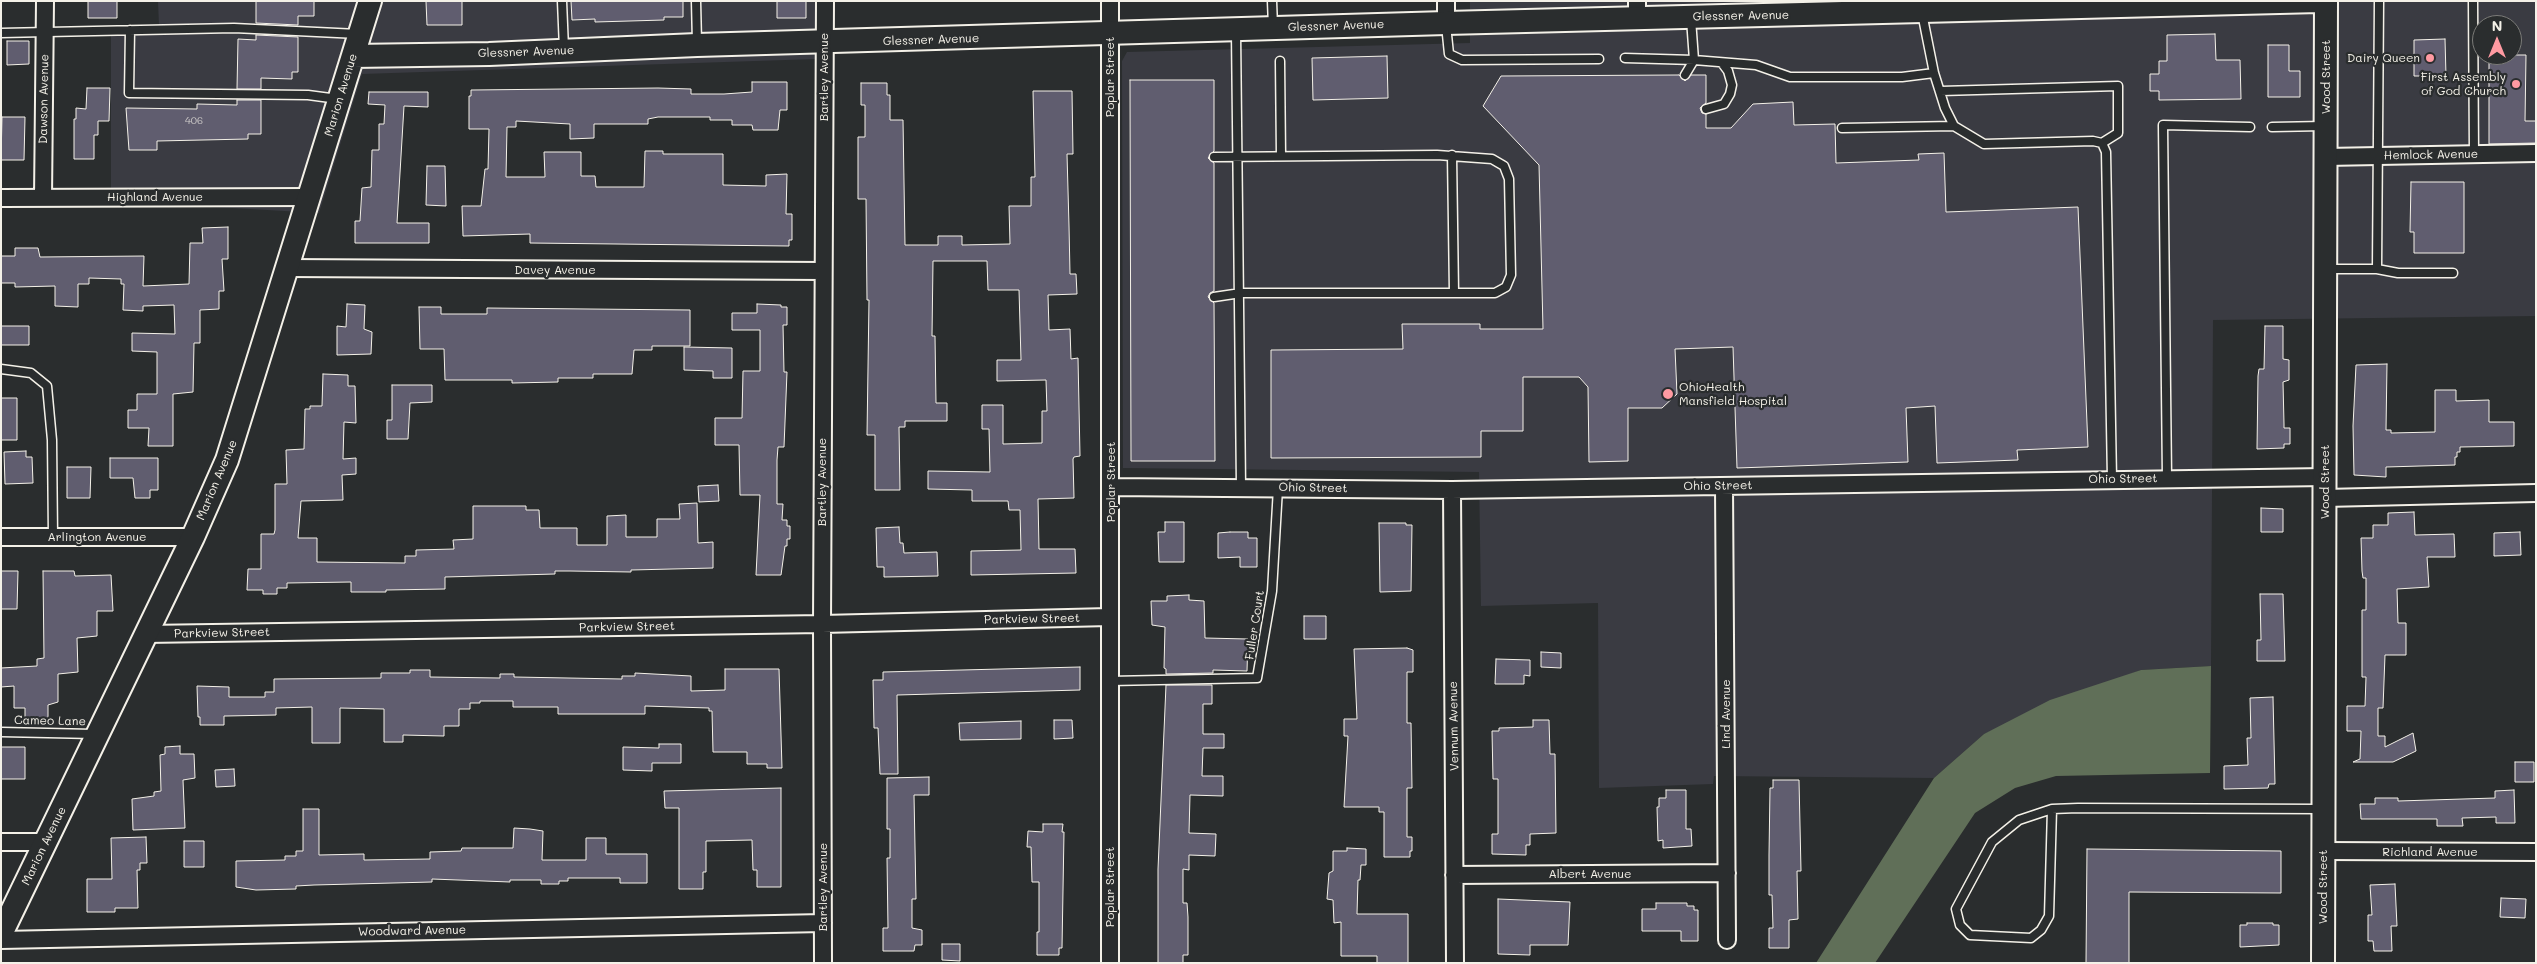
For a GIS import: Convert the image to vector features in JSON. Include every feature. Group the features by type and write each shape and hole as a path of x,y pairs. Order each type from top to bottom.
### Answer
{"street":[{"name":"Dawson Avenue","path":"43,198 45,1"},
{"name":"Marion Avenue","path":"1,934 193,537 233,444 370,1"},
{"name":"Bartley Avenue","path":"823,963 822,624 825,1"},
{"name":"Poplar Street","path":"1110,1 1110,963"},
{"name":"Glessner Avenue","path":"353,56 1236,30 1446,12 1637,10 1691,17 1922,6 2319,1"},
{"name":"Wood Street","path":"2323,963 2326,1"},
{"name":"Hemlock Avenue","path":"2326,157 2536,153"},
{"name":"Highland Avenue","path":"1,198 310,197"},
{"name":"Davey Avenue","path":"287,268 823,272"},
{"name":"Ohio Street","path":"1111,487 1452,490 1724,487 2166,478 2325,487 2536,494"},
{"name":"Lind Avenue","path":"1724,487 1727,940"},
{"name":"Vennum Avenue","path":"1452,490 1455,963"},
{"name":"Arlington Avenue","path":"1,538 193,537"},
{"name":"Parkview Street","path":"145,634 822,624 1109,617"},
{"path":"1,842 46,842"},
{"name":"Richland Avenue","path":"2324,851 2536,852"},
{"name":"Albert Avenue","path":"1454,875 1727,873"},
{"name":"Woodward Avenue","path":"1,940 823,922"}],"lane":[{"path":"562,1 564,51"},
{"path":"696,1 697,45"},
{"path":"1272,1 1273,28"},
{"path":"2378,269 2379,1"},
{"path":"2473,1 2474,155"},
{"path":"1922,6 1934,73 1945,108 1954,126"},
{"path":"1446,12 1449,54 1462,60 1599,59"},
{"path":"1685,75 1694,60 1691,17"},
{"path":"1,33 234,28 360,35"},
{"path":"130,30 129,93 308,95 339,99"},
{"path":"1236,30 1238,233 1241,293 1241,487"},
{"path":"1625,58 1694,60 1756,65 1790,77 1902,77 1934,73"},
{"path":"1280,61 1281,156"},
{"path":"1706,109 1724,104 1730,94 1732,85 1728,71 1722,63"},
{"path":"1842,128 1954,126 1984,144 2076,140 2102,143 2118,133 2118,86 1941,91"},
{"path":"2166,478 2163,125 2250,127"},
{"path":"2272,127 2326,126"},
{"path":"2102,143 2106,152 2112,479"},
{"path":"1214,157 1452,155 1492,159 1504,166 1509,179 1511,266 1511,275 1506,287 1495,293 1241,293 1214,297"},
{"path":"1452,155 1454,293"},
{"path":"2326,269 2378,269 2398,273 2453,273"},
{"path":"1,369 30,373 47,386 52,440 53,537"},
{"name":"Fuller Court","path":"1110,681 1258,678 1272,591 1278,488"},
{"name":"Cameo Lane","path":"1,732 98,734"},
{"path":"2052,809 2049,916 2041,930 2031,938 1970,935 1960,925 1956,909 1992,842 2019,820 2052,809 2323,809"}],"shaded area":[{"path":"158,1 819,1 816,59 362,74 319,213 111,201 111,28 159,26"},
{"name":"OhioHealth Mansfield Hospital","path":"1470,1 2536,1 2536,316 2213,320 2211,666 2141,670 1984,734 1934,778 1714,776 1713,784 1599,788 1598,603 1481,606 1479,472 1123,468 1122,61 1127,52 1470,43"}],"green space":[{"path":"2211,666 2210,773 2056,776 2015,788 1975,813 1875,963 1816,963 1934,778 1984,734 2050,700 2141,670"}],"building":[{"path":"88,1 117,1 117,18 88,18"},
{"path":"256,1 314,1 314,16 298,16 298,25 256,23"},
{"path":"426,1 462,1 462,25 427,25"},
{"path":"571,1 683,1 683,17 664,17 664,20 595,22 595,19 572,20"},
{"path":"777,1 806,1 806,18 777,18"},
{"path":"2215,34 2216,60 2240,60 2241,99 2159,100 2159,91 2150,91 2150,74 2159,74 2159,61 2167,61 2167,35"},
{"path":"256,35 298,37 298,72 292,72 292,79 261,78 261,89 237,89 238,39 256,40"},
{"name":"Dairy Queen","path":"2445,39 2446,76 2414,76 2414,40"},
{"path":"7,41 29,41 29,64 7,65"},
{"path":"2268,45 2289,45 2289,71 2300,71 2300,97 2268,97"},
{"path":"2522,55 2526,55 2525,121 2536,121 2536,143 2489,144 2489,65 2522,65"},
{"path":"1387,56 1388,98 1313,100 1312,58"},
{"path":"1679,75 1685,81 1691,75 1706,75 1706,103 1700,108 1702,113 1706,114 1706,128 1731,128 1753,104 1793,102 1794,125 1835,124 1836,163 1919,160 1918,154 1944,153 1946,212 2078,207 2088,447 2017,450 2018,460 1937,463 1935,406 1906,408 1908,462 1737,468 1733,347 1675,349 1677,394 1662,408 1628,408 1628,461 1589,462 1588,387 1579,377 1523,377 1523,431 1481,431 1481,457 1271,458 1271,350 1403,349 1402,324 1480,324 1480,329 1543,329 1539,165 1483,106 1501,76"},
{"path":"1130,80 1214,80 1214,151 1208,158 1214,163 1214,291 1208,297 1214,303 1215,461 1131,461"},
{"path":"752,82 787,82 787,110 780,110 778,130 753,130 752,125 732,125 732,120 710,120 710,117 658,117 648,119 648,124 594,124 594,138 570,139 570,124 516,121 516,127 507,127 506,177 545,177 544,152 581,152 581,176 595,176 596,187 644,187 645,151 663,151 663,154 723,154 723,185 766,186 766,175 787,174 786,214 792,214 792,240 789,240 789,246 530,243 530,234 463,236 462,206 481,206 485,169 488,169 489,129 469,129 469,96 471,96 471,90 658,88 691,89 691,94 724,94 752,92"},
{"path":"861,83 887,83 887,95 890,95 890,120 903,120 905,245 938,245 938,236 962,236 962,245 1010,244 1009,206 1031,206 1031,177 1035,177 1033,91 1072,91 1073,154 1067,154 1070,274 1076,274 1077,294 1048,295 1049,330 1070,329 1071,359 1078,358 1080,456 1073,459 1074,498 1038,499 1039,549 1075,549 1076,573 971,575 971,551 1021,550 1020,510 1009,510 1008,501 972,501 972,490 928,489 928,471 990,472 989,429 982,429 982,405 1003,405 1003,444 1042,443 1042,411 1047,411 1046,380 997,381 997,360 1021,360 1019,290 988,290 987,261 933,261 932,336 935,336 936,403 947,403 947,421 905,421 905,427 899,427 900,490 875,490 875,435 867,435 869,300 867,300 866,199 858,199 858,137 865,137 865,105 861,105"},
{"path":"87,88 110,88 109,121 98,121 98,135 94,135 94,159 74,159 74,119 76,119 76,108 86,109"},
{"path":"369,92 428,92 428,107 404,106 397,223 429,223 429,243 355,243 355,221 360,221 362,188 371,187 372,150 379,150 379,124 384,124 385,105 368,104"},
{"path":"237,100 261,100 261,134 248,134 248,139 157,141 157,150 129,150 126,108 197,109 197,104 237,105"},
{"path":"2,117 25,117 24,160 1,160"},
{"path":"427,166 445,166 446,206 426,205"},
{"path":"2411,182 2464,182 2464,253 2414,253 2414,232 2410,232"},
{"path":"228,227 228,259 222,259 224,291 219,291 219,309 200,310 200,343 194,343 193,392 173,394 173,446 148,446 149,428 128,428 128,410 137,410 137,394 157,394 157,352 132,351 132,333 175,334 174,305 143,306 143,311 123,310 124,284 121,284 121,279 89,278 89,284 78,284 78,307 55,306 55,286 15,287 15,283 1,283 1,256 15,256 15,248 38,248 40,257 144,256 143,286 189,284 190,243 203,243 202,228"},
{"path":"347,304 365,305 364,329 372,332 371,354 337,355 337,326 346,327"},
{"path":"757,304 787,307 787,325 783,325 784,372 787,372 784,447 778,447 777,504 783,504 782,520 787,520 787,526 790,526 790,539 787,539 787,546 785,546 781,575 756,575 760,495 740,495 739,445 715,445 715,418 742,418 743,371 760,371 760,330 732,330 732,313 757,313"},
{"path":"419,307 441,307 441,314 487,314 487,308 690,310 690,346 652,346 652,350 634,350 632,374 593,374 593,378 558,378 558,382 512,383 512,380 445,380 444,349 420,349"},
{"path":"1,326 29,326 29,345 1,345"},
{"path":"2265,326 2283,326 2283,359 2289,360 2289,380 2283,382 2284,428 2290,428 2290,444 2284,444 2284,448 2257,449 2258,376 2259,369 2264,369"},
{"path":"684,347 732,348 732,378 713,378 713,371 684,370"},
{"path":"2387,364 2386,430 2391,430 2391,433 2435,432 2435,390 2456,390 2456,401 2489,400 2489,422 2514,422 2514,446 2460,447 2460,452 2457,452 2457,457 2455,457 2455,465 2386,467 2386,477 2354,475 2353,426 2356,365"},
{"path":"323,374 348,375 348,386 355,386 356,423 344,422 343,459 356,458 356,474 342,475 343,500 301,501 298,538 317,538 317,562 405,563 405,556 416,556 416,550 454,549 453,540 473,539 473,506 526,506 526,510 539,510 540,528 577,528 577,545 607,545 607,516 626,515 626,537 657,537 657,519 680,519 679,504 697,503 698,543 713,542 713,568 631,570 631,572 555,571 555,574 445,577 445,589 386,590 386,592 351,592 351,582 287,583 287,588 277,588 277,594 263,594 263,590 247,590 248,569 261,569 261,534 274,534 275,484 287,484 286,450 304,449 305,409 310,409 310,406 322,406"},
{"path":"392,385 432,385 432,402 410,403 408,439 387,439 387,420 392,420"},
{"path":"1,398 17,398 17,440 1,440"},
{"path":"26,451 26,457 32,457 33,483 5,484 4,452"},
{"path":"110,458 158,458 158,490 150,490 150,498 135,498 133,478 110,478"},
{"path":"67,467 91,467 90,498 67,498"},
{"path":"718,485 719,501 699,502 698,486"},
{"path":"2261,508 2283,509 2283,532 2261,532"},
{"path":"2414,512 2415,535 2454,534 2455,557 2427,557 2429,587 2397,589 2398,623 2406,623 2406,655 2385,655 2383,708 2378,708 2378,736 2385,736 2385,747 2413,733 2416,751 2393,762 2353,762 2360,759 2361,731 2347,731 2347,706 2365,706 2366,677 2362,677 2362,610 2366,610 2366,578 2363,578 2362,571 2361,538 2373,538 2373,525 2388,525 2388,513"},
{"path":"1165,522 1184,522 1184,562 1159,562 1158,532 1165,532"},
{"path":"1379,523 1406,523 1406,525 1412,525 1411,591 1380,592"},
{"path":"899,527 900,543 903,543 904,553 937,552 938,576 884,577 884,567 877,567 876,528"},
{"path":"1248,532 1248,538 1257,538 1257,567 1240,567 1240,557 1218,558 1218,533"},
{"path":"2520,532 2521,555 2494,556 2494,533"},
{"path":"1,571 18,571 17,609 1,609"},
{"path":"43,571 74,571 75,576 111,575 113,611 97,611 97,636 77,638 78,672 58,674 58,702 48,705 48,724 30,724 30,719 25,719 25,708 14,708 14,686 1,687 1,668 37,666 37,659 44,658"},
{"path":"2260,594 2283,594 2285,661 2257,661 2257,640 2261,640"},
{"path":"1189,595 1189,600 1204,601 1205,638 1248,639 1247,671 1213,670 1213,673 1166,674 1166,669 1164,668 1165,627 1152,625 1151,601 1167,601 1167,596"},
{"path":"1304,616 1326,616 1326,639 1304,639"},
{"path":"1407,648 1413,650 1413,672 1407,672 1407,723 1411,723 1412,788 1407,788 1407,837 1412,837 1412,851 1410,851 1410,857 1384,857 1384,812 1379,812 1379,807 1344,807 1348,736 1344,736 1344,719 1357,719 1354,649"},
{"path":"1541,652 1561,653 1561,668 1541,667"},
{"path":"1496,659 1530,660 1530,676 1524,675 1524,684 1495,684"},
{"path":"1080,667 1080,690 897,695 898,774 880,774 878,728 874,728 873,680 883,680 883,672"},
{"path":"725,669 779,669 782,768 767,768 767,764 747,764 747,752 713,752 712,711 709,711 709,708 645,706 645,714 558,714 558,707 513,707 513,701 480,701 480,703 470,703 470,709 459,709 459,726 444,726 444,736 403,735 403,742 384,742 384,709 340,708 340,743 312,743 312,707 276,708 276,715 224,716 224,725 200,725 200,717 198,717 197,686 229,687 229,697 265,697 265,692 274,692 274,679 381,678 381,673 410,673 410,670 430,670 430,677 500,678 500,674 514,674 514,677 622,679 622,676 635,676 635,673 691,676 691,691 725,690"},
{"path":"1166,685 1212,685 1212,704 1203,704 1203,734 1224,734 1224,748 1203,748 1202,776 1223,776 1223,796 1190,795 1189,833 1216,834 1215,856 1189,855 1189,870 1183,869 1183,903 1187,903 1188,917 1188,955 1183,955 1183,963 1158,963 1158,869"},
{"path":"2273,697 2275,784 2269,784 2268,788 2224,789 2224,766 2248,765 2247,738 2251,738 2250,698"},
{"path":"1054,720 1072,720 1073,738 1054,739"},
{"path":"1533,720 1549,720 1550,754 1555,754 1556,833 1530,834 1530,845 1526,845 1526,855 1492,854 1492,834 1498,834 1498,779 1493,779 1492,731 1499,731 1499,728 1533,727"},
{"path":"1021,721 1021,739 960,740 959,723"},
{"path":"659,744 681,744 681,763 652,763 652,771 623,770 623,747 659,748"},
{"path":"180,746 180,754 194,754 195,778 183,780 185,828 133,830 132,799 154,796 154,792 161,791 160,755 165,754 165,747"},
{"path":"1,747 25,747 25,779 1,779"},
{"path":"2515,762 2534,762 2534,782 2515,782"},
{"path":"234,769 235,786 216,787 215,770"},
{"path":"929,777 929,795 914,795 916,899 912,899 912,928 922,930 922,945 915,945 914,951 883,951 883,928 888,928 887,858 890,858 890,829 887,829 887,778"},
{"path":"1773,780 1799,780 1801,871 1797,871 1798,919 1789,920 1789,948 1769,948 1769,928 1773,928 1772,895 1769,895 1769,855 1770,788 1773,788"},
{"path":"781,788 781,887 757,887 757,870 753,870 752,840 706,841 706,872 703,872 703,889 679,889 679,808 665,808 664,791"},
{"path":"1666,790 1686,790 1686,829 1691,829 1692,846 1663,848 1663,840 1658,841 1657,807 1659,807 1659,798 1666,798"},
{"path":"2514,790 2515,823 2496,823 2496,817 2462,818 2463,826 2437,826 2437,819 2361,819 2360,804 2375,804 2375,798 2398,798 2398,801 2495,798 2495,791"},
{"path":"303,809 319,809 319,855 364,854 364,860 430,859 430,852 461,851 462,848 513,848 514,828 530,829 543,831 542,860 586,860 586,838 606,838 606,854 647,854 647,883 620,883 620,878 568,878 568,881 559,881 559,884 541,884 541,880 510,880 510,882 432,879 432,882 296,886 296,889 256,890 236,887 236,861 285,860 285,856 296,856 296,851 303,851"},
{"path":"1043,824 1063,824 1062,832 1064,832 1062,948 1059,948 1059,955 1037,955 1039,882 1032,882 1031,847 1027,847 1028,831 1043,832"},
{"path":"146,837 147,863 140,863 140,870 137,870 138,908 115,908 115,912 87,912 87,879 112,879 111,838"},
{"path":"184,841 204,841 204,867 184,867"},
{"path":"1347,848 1366,849 1366,865 1361,865 1360,880 1358,880 1357,914 1408,914 1408,963 1377,963 1377,956 1341,956 1341,922 1334,923 1333,900 1327,899 1329,873 1333,871 1333,851 1347,851"},
{"path":"2087,849 2281,851 2281,893 2129,892 2129,963 2086,963"},
{"path":"2395,884 2397,926 2391,926 2392,951 2374,951 2373,941 2368,941 2368,915 2372,915 2370,885"},
{"path":"2501,898 2526,899 2525,918 2500,917"},
{"path":"1498,899 1570,902 1568,945 1530,945 1530,955 1498,954"},
{"path":"1656,903 1687,903 1687,906 1694,906 1694,910 1698,910 1698,941 1681,941 1681,931 1642,931 1642,909 1656,909"},
{"path":"2247,923 2273,923 2273,925 2279,925 2279,945 2240,947 2240,925 2247,925"},
{"path":"942,944 960,944 960,961 942,960"}],"place":[{"name":"Dairy Queen","path":"2430,58"},
{"name":"First Assembly of God Church","path":"2516,84"},
{"name":"OhioHealth Mansfield Hospital","path":"1668,394"}]}
